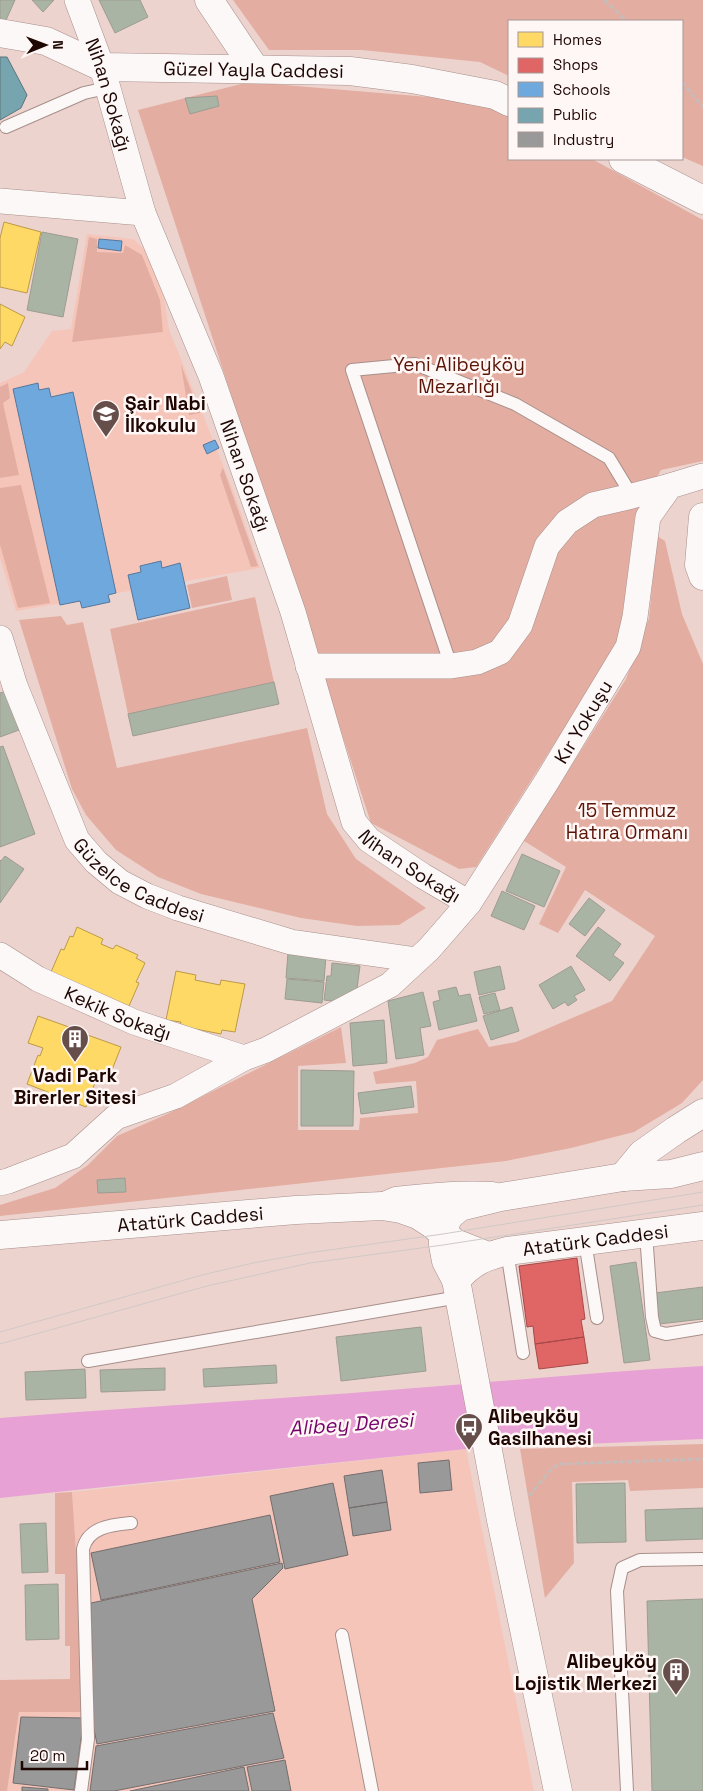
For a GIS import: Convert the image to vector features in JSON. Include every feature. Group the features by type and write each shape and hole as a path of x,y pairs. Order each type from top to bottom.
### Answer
{"main road":[{"path":"209,0 255,69"},
{"name":"Güzel Yayla Caddesi","path":"0,33 46,41 105,77 255,69 350,71 412,79 495,94 508,101"},
{"path":"625,160 703,200"},
{"path":"703,517 699,565 703,576"},
{"path":"623,1177 642,1154 703,1113"},
{"name":"Atatürk Caddesi","path":"443,1234 450,1215 460,1207 501,1197 623,1177 671,1174 703,1166"},
{"name":"Atatürk Caddesi","path":"382,1206 396,1201 447,1195 471,1194 501,1197"},
{"name":"Atatürk Caddesi","path":"0,1235 296,1210 382,1206 401,1209 418,1215 455,1243 497,1254"},
{"path":"654,1232 694,1222 703,1206"},
{"name":"Atatürk Caddesi","path":"457,1288 467,1268 497,1254 703,1226"},
{"path":"443,1234 446,1261 457,1288 501,1520 558,1791"}],"street":[{"name":"Nihan Sokağı","path":"77,0 105,77 144,213 211,376 292,612 354,822 369,840 423,876 469,903"},
{"path":"0,201 144,213"},
{"path":"308,666 451,666 477,662 500,652 520,625 547,546 567,522 593,504 632,496 703,476"},
{"name":"Kır Yokuşu","path":"0,1183 73,1156 116,1117 176,1096 244,1058 266,1050 390,986 417,960 469,903 547,781 628,648 635,616 648,517 670,486"},
{"name":"Güzelce Caddesi","path":"0,638 15,686 77,840 96,862 120,882 147,896 178,908 291,942 417,960"},
{"name":"Kekik Sokağı","path":"0,955 38,979 134,1022 244,1058"}],"lane":[{"path":"6,127 84,93 105,77"},
{"path":"451,666 352,370 415,364 515,404 609,458 632,496"},
{"path":"654,1232 652,1317 656,1332 666,1334 703,1328"},
{"path":"585,1241 597,1318"},
{"path":"497,1254 523,1353"},
{"path":"88,1361 457,1288"},
{"path":"81,1791 88,1739 83,1549 88,1536 98,1530 106,1526 131,1523"},
{"path":"627,1791 617,1591 622,1568 640,1560 703,1559"},
{"path":"342,1635 372,1791"}],"path":[{"path":"604,0 626,20"},
{"path":"683,83 703,107"},
{"path":"529,1496 552,1468 562,1464 703,1458"}],"shaded area":[{"name":"Şair Nabi İlkokulu","path":"87,234 133,239 147,252 164,298 169,329 234,493 260,568 16,611 0,558 0,383 24,372 52,331 71,329"},
{"path":"466,1449 534,1791 7,1791 19,1712 81,1712 79,1596 72,1492"}],"green space":[{"path":"233,0 703,0 703,166 683,157 683,20 508,20 508,76 480,62 362,50 269,50"},
{"name":"Yeni Alibeyköy Mezarlığı","path":"249,82 489,102 508,112 508,160 594,160 703,220 703,461 661,470 635,516 619,642 476,867 459,869 371,823 138,110"},
{"path":"89,237 97,239 97,252 123,253 125,245 142,255 160,300 163,332 72,342"},
{"path":"181,365 200,413 189,415"},
{"path":"8,383 10,398 3,403 19,475 0,478 0,387"},
{"path":"223,468 258,566 251,567 220,475"},
{"path":"21,485 50,603 18,608 0,545 0,488"},
{"name":"15 Temmuz Hatıra Ormanı","path":"657,536 665,541 682,614 703,664 703,1080 682,1103 634,1132 571,1148 506,1161 0,1216 0,1205 55,1188 88,1165 117,1136 165,1115 341,1027 346,1063 298,1066 298,1130 359,1130 360,1118 418,1113 416,1081 376,1084 373,1072 415,1063 428,1057 437,1040 478,1029 489,1047 516,1042 612,1001 655,936 585,890 558,933 539,924 566,867 524,841 626,679 649,618"},
{"path":"227,576 232,600 192,608 187,585"},
{"path":"255,597 274,682 128,714 110,629"},
{"path":"61,616 67,625 83,622 117,768 307,728 327,814 356,859 426,908 399,925 357,926 301,918 201,894 158,877 116,850 86,815 72,789 19,620"},
{"path":"703,1444 703,1488 630,1491 628,1480 572,1482 574,1563 545,1598 520,1449"},
{"path":"72,1492 79,1596 81,1712 19,1712 7,1791 0,1791 0,1680 70,1679 70,1646 65,1646 65,1574 55,1574 55,1493"}],"water":[{"name":"Alibey Deresi","path":"703,1366 703,1439 466,1449 0,1498 0,1418"}],"building: Homes":[{"path":"4,222 41,232 27,293 0,287 0,238"},
{"path":"0,304 25,317 12,346 5,342 0,349"},
{"path":"77,927 103,939 101,944 113,949 116,945 138,955 136,958 145,963 136,982 139,983 129,1006 51,972 61,949 64,950 70,936 73,937"},
{"path":"176,971 196,975 195,980 220,985 221,980 245,984 235,1032 222,1030 221,1034 180,1026 181,1022 166,1020"},
{"name":"Vadi Park Birerler Sitesi","path":"38,1016 69,1027 67,1033 80,1038 82,1033 121,1047 110,1075 96,1070 93,1079 96,1080 86,1107 27,1084 38,1055 40,1056 43,1048 28,1043"}],"building: Shops":[{"path":"577,1258 585,1319 581,1320 584,1337 535,1344 533,1326 527,1327 519,1266"},
{"path":"584,1337 588,1363 539,1369 535,1344"}],"building: Schools":[{"path":"99,239 122,241 121,251 98,248"},
{"name":"Şair Nabi İlkokulu","path":"38,383 39,390 49,388 51,397 73,392 116,593 108,595 110,602 82,608 80,601 60,605 13,389"},
{"path":"215,440 219,448 207,454 203,445"},
{"path":"161,561 162,568 180,563 190,608 138,620 128,575 141,572 140,566"}],"building: Public":[{"path":"0,57 7,57 27,95 21,108 0,120"}],"building: Industry":[{"path":"449,1460 452,1490 420,1493 418,1463"},
{"path":"382,1470 387,1502 349,1508 344,1476"},
{"path":"333,1483 348,1555 285,1569 270,1496"},
{"path":"387,1502 391,1530 353,1536 349,1508"},
{"path":"270,1515 280,1562 101,1600 91,1553"},
{"path":"282,1563 283,1568 252,1599 275,1711 97,1744 88,1700 93,1699 91,1603"},
{"path":"273,1713 284,1758 114,1791 90,1791 96,1746"},
{"path":"21,1717 84,1718 74,1790 13,1783"},
{"path":"285,1760 291,1791 252,1791 247,1767"},
{"path":"244,1767 249,1791 130,1791"},
{"path":"22,1787 48,1789 48,1791 22,1791"}],"building: Other":[{"path":"0,0 15,0 2,29 0,28"},
{"path":"32,0 54,0 43,12"},
{"path":"99,0 140,0 148,17 115,33"},
{"path":"217,96 219,106 190,114 185,98"},
{"path":"42,232 78,239 63,317 27,310"},
{"path":"274,682 279,704 133,736 128,714"},
{"path":"6,691 19,730 0,737 0,693"},
{"path":"3,746 35,834 0,847 0,747"},
{"path":"522,854 560,871 544,907 506,891"},
{"path":"5,856 24,869 0,903 0,860"},
{"path":"502,891 535,906 524,930 491,916"},
{"path":"589,898 605,910 585,936 569,924"},
{"path":"598,927 621,944 613,955 624,963 610,981 576,956"},
{"path":"288,953 326,956 324,981 286,978"},
{"path":"332,963 360,966 355,1004 324,1000 327,976 331,976"},
{"path":"500,966 505,989 479,995 474,972"},
{"path":"571,966 585,990 574,996 577,1000 568,1006 565,1002 553,1009 539,985"},
{"path":"287,979 324,982 322,1003 285,999"},
{"path":"456,987 459,996 470,994 477,1021 439,1030 433,1002 440,1000 438,991"},
{"path":"423,992 431,1026 420,1028 424,1055 396,1059 388,1001"},
{"path":"495,993 500,1010 484,1014 479,997"},
{"path":"512,1007 519,1031 491,1040 483,1016"},
{"path":"384,1020 387,1063 353,1066 350,1023"},
{"path":"301,1070 354,1071 353,1126 301,1126"},
{"path":"411,1086 414,1107 361,1114 358,1093"},
{"path":"125,1178 126,1192 98,1193 97,1180"},
{"path":"636,1262 650,1360 624,1363 610,1266"},
{"path":"703,1287 703,1319 659,1324 655,1293"},
{"path":"421,1327 426,1371 341,1381 336,1337"},
{"path":"276,1365 277,1383 204,1387 203,1369"},
{"path":"165,1368 165,1390 101,1392 100,1370"},
{"path":"85,1369 86,1398 26,1400 25,1372"},
{"path":"625,1483 626,1542 577,1543 576,1484"},
{"path":"703,1508 703,1539 646,1541 645,1510"},
{"path":"46,1523 48,1572 22,1573 20,1524"},
{"path":"58,1584 59,1639 26,1640 25,1585"},
{"name":"Alibeyköy Lojistik Merkezi","path":"703,1599 703,1791 652,1791 647,1601"}],"tram line":[{"path":"0,1332 202,1275 253,1263 703,1192"},
{"path":"0,1344 207,1286 310,1263 443,1245 703,1205"}],"place":[{"name":"Şair Nabi İlkokulu","path":"106,438"},
{"name":"Vadi Park Birerler Sitesi","path":"75,1063"},
{"name":"Alibeyköy Gasilhanesi","path":"469,1451"},
{"name":"Alibeyköy Lojistik Merkezi","path":"676,1696"}]}
